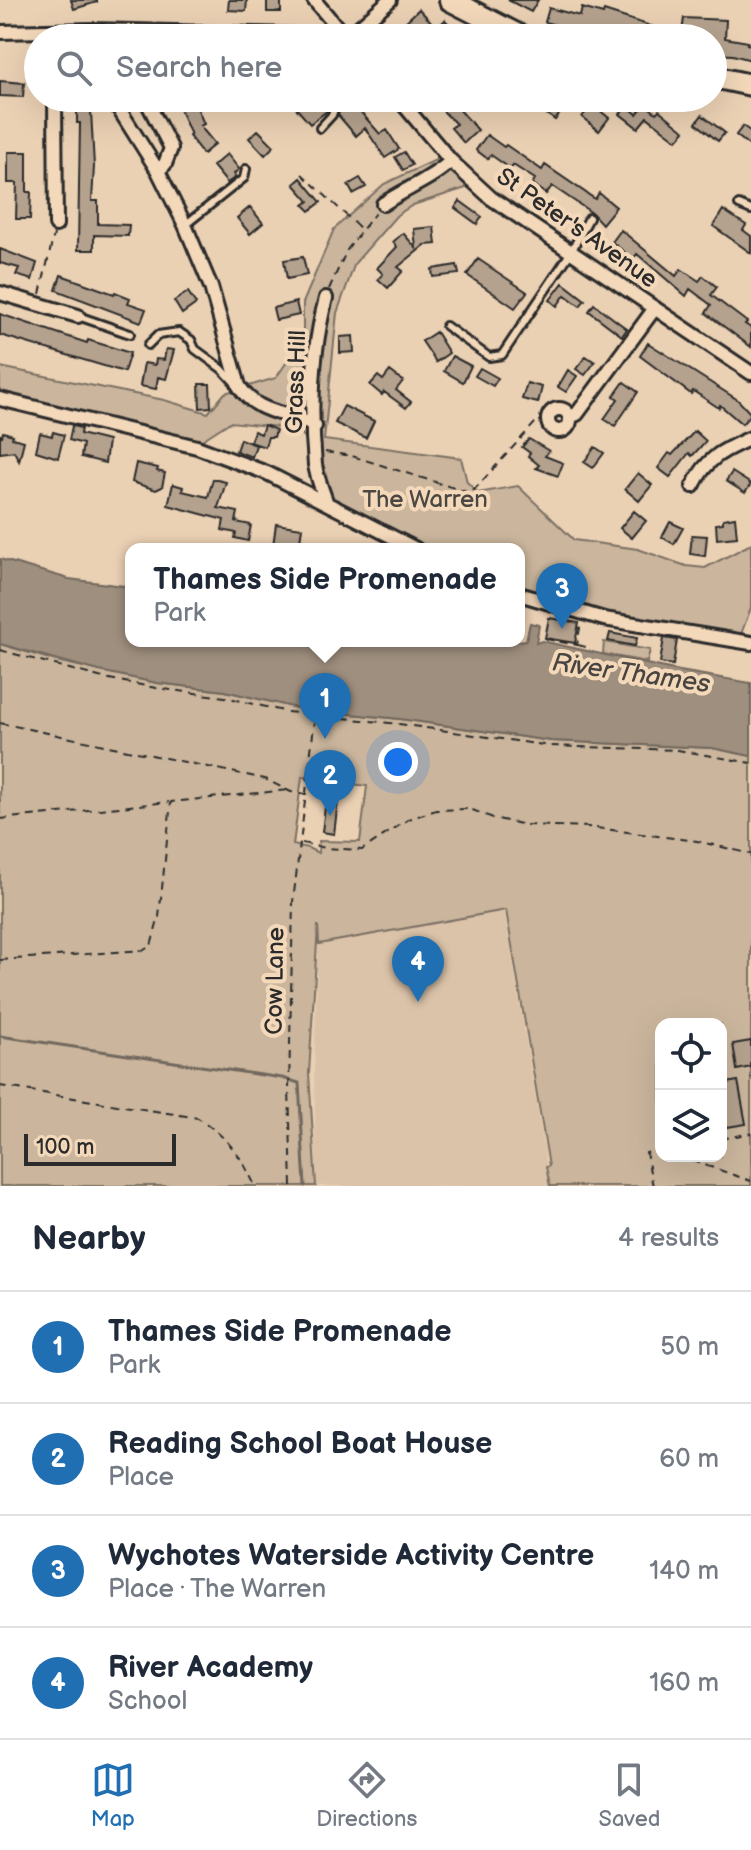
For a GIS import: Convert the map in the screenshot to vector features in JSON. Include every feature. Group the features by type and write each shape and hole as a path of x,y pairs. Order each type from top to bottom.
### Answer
{"main road":[{"path":"450,0 497,24"},
{"path":"727,80 751,85"}],"street":[{"path":"314,0 334,24"},
{"path":"363,24 390,0"},
{"path":"0,32 24,33"},
{"path":"55,112 56,225"},
{"path":"121,112 158,171 185,225 211,287 239,386 248,400 259,407 302,419 315,426"},
{"path":"152,112 171,148 170,156 158,171"},
{"name":"St Peter's Avenue","path":"410,112 451,161 491,198 751,373"},
{"path":"383,204 434,175 451,161"},
{"path":"0,293 72,316"},
{"name":"Grass Hill","path":"326,298 315,353 316,468 326,501"},
{"path":"548,420 553,429 561,431 567,427 570,417 577,414 655,308"},
{"path":"0,399 197,447 267,473 405,543"},
{"path":"693,486 700,472 719,453 751,438"},
{"name":"Grass Hill","path":"295,487 316,468"},
{"path":"525,596 604,619 751,643"}],"lane":[{"path":"320,128 333,112"},
{"path":"185,225 244,178 246,169"},
{"path":"739,205 751,210"},
{"path":"446,326 489,357 502,355 571,252 589,218"},
{"path":"72,316 130,334"},
{"path":"148,345 158,335 179,332 239,386"}],"path":[{"path":"302,174 361,229"},
{"name":"Grass Hill","path":"326,298 347,250 383,204"},
{"path":"38,304 56,225"},
{"path":"315,450 352,456 467,492 473,491 535,423 548,420"},
{"path":"577,645 581,621"},
{"path":"546,639 586,647"},
{"path":"0,650 99,677 225,697 287,712 550,746 678,750 751,763"},
{"name":"Cow Lane","path":"292,1186 289,1072 293,902 315,715"},
{"path":"0,723 265,779 288,790 306,794"},
{"path":"0,819 288,790"},
{"path":"0,960 144,950 151,946 159,917 171,802"},
{"path":"301,843 362,850 409,819 436,810 470,809 525,825 565,826 697,841 751,854"},
{"path":"0,1086 198,1118 221,1132 245,1162 255,1186"},
{"path":"727,1138 751,1133"},
{"path":"653,1186 646,1153 655,1151"},
{"path":"696,1162 751,1181"}],"shaded area":[{"path":"503,902 550,1186 316,1186 314,1070 318,935"}],"green space":[{"name":"The Warren","path":"442,157 469,187 413,205 397,215 355,263 337,313 324,440 461,458 467,482 478,493 518,486 574,540 638,549 686,566 705,568 751,544 751,608 741,634 627,618 525,590 525,543 413,543 403,539 332,498 322,460 298,429 230,422 202,440 0,394 0,367 164,400 208,413 225,393 276,378 303,338 303,303 334,229 384,184"},
{"path":"604,642 650,650 647,662 603,654"},
{"path":"0,644 56,661 157,683 225,691 301,709 400,719 551,741 712,748 751,756 751,1186 550,1186 506,910 319,944 318,925 309,1073 316,1186 0,1186","holes":["302,777 367,786 360,842 319,841 318,853 293,845"]}],"water":[{"name":"River Thames","path":"0,559 69,579 125,586 125,647 525,647 530,623 539,625 536,643 542,641 674,670 751,683 751,756 712,748 551,741 400,719 301,709 225,691 157,683 99,671 0,644"}],"building":[{"path":"71,0 97,0 97,2 74,9"},
{"path":"229,0 247,0 246,11 228,10"},
{"path":"267,0 281,0 281,12 267,12"},
{"path":"508,0 538,0 531,12"},
{"path":"549,8 580,16 582,8 603,14 604,11 644,24 552,24 545,22"},
{"path":"419,9 433,24 403,24"},
{"path":"684,18 726,20 726,24 683,24"},
{"path":"727,38 751,45 751,60 727,55"},
{"path":"0,81 24,83 23,97 0,96"},
{"path":"77,112 91,112 92,201 98,201 98,224 129,225 128,236 94,235 94,250 78,250 80,123 77,123"},
{"path":"181,112 199,112 204,124 200,126 215,144 203,154"},
{"path":"300,112 325,112 310,124"},
{"path":"339,112 361,112 380,134 387,130 399,149 385,158 365,128 356,136 338,115"},
{"path":"444,112 462,112 478,130 464,143 451,128 456,124"},
{"path":"544,112 561,112 555,120"},
{"path":"586,112 602,112 609,118 599,131 582,117"},
{"path":"661,112 685,131 677,140 647,117 638,128 620,114"},
{"path":"702,115 725,133 718,141 696,123"},
{"path":"743,126 751,132 751,147 736,135"},
{"path":"258,130 274,146 265,155 249,138"},
{"path":"487,135 542,170 545,165 595,199 599,193 616,207 602,224 592,213 552,186 546,194 532,184 535,179 513,165 511,169 491,155 488,159 476,150"},
{"path":"8,152 27,152 30,219 16,219 17,183 8,183"},
{"path":"404,152 412,165 403,170 395,157"},
{"path":"227,154 239,169 234,174 236,177 227,183 213,166"},
{"path":"301,178 321,202 310,211 304,205 309,201 294,184"},
{"path":"360,178 366,187 353,194 348,185"},
{"path":"460,201 482,217 477,224 455,208"},
{"path":"250,207 263,223 250,234 237,218"},
{"path":"723,210 746,225 743,230 751,236 751,253 713,226"},
{"path":"434,227 436,244 425,245 398,267 403,271 388,288 378,279 383,274 377,268 397,247 393,242 403,233 416,248 414,229"},
{"path":"621,230 676,276 681,269 699,281 703,276 717,287 711,295 751,328 751,347 706,313 711,305 690,289 686,296 637,254 633,259 612,242"},
{"path":"0,249 37,263 32,280 16,275 19,268 0,263"},
{"path":"303,257 307,275 287,279 284,260"},
{"path":"478,259 527,292 515,308 467,275"},
{"path":"457,265 459,274 433,277 432,269"},
{"path":"61,275 130,298 128,303 146,309 141,322 56,290"},
{"path":"563,283 585,300 580,306 565,295 557,306 550,300"},
{"path":"188,292 196,304 182,314 174,301"},
{"path":"296,302 299,315 276,320 273,308"},
{"path":"594,304 627,329 622,336 589,311"},
{"path":"0,314 87,343 88,340 130,353 124,372 0,335"},
{"path":"436,332 449,353 436,362 422,341"},
{"path":"353,336 354,352 340,353 340,337"},
{"path":"648,343 738,400 751,414 742,424 720,405 719,408 693,391 691,394 640,356"},
{"path":"166,349 174,350 166,379 158,377 156,389 140,386 144,363 155,365 156,359 164,360"},
{"path":"452,356 471,366 463,382 444,371"},
{"path":"586,356 595,362 585,375 576,369"},
{"path":"480,368 498,378 493,386 475,376"},
{"path":"568,370 577,376 566,392 558,387"},
{"path":"390,371 403,381 396,390 411,402 406,408 370,385 378,376 383,380"},
{"path":"624,382 638,392 615,426 604,419 618,399 614,396"},
{"path":"527,383 542,387 538,403 522,399"},
{"path":"199,384 210,384 211,407 200,408"},
{"path":"344,406 374,421 366,438 335,423"},
{"path":"264,425 276,430 274,437 268,437 265,447 250,442 254,431 261,434"},
{"path":"72,426 81,428 80,434 108,441 105,463 81,457 83,444 69,440"},
{"path":"695,431 706,441 692,456 689,453 670,477 658,468 669,453 672,455"},
{"path":"3,432 24,441 19,461 14,451 0,453 0,435"},
{"path":"53,432 64,435 58,458 36,451 40,433 52,436"},
{"path":"240,439 256,445 252,457 236,451"},
{"path":"529,439 549,451 545,456 563,463 558,476 536,468 539,465 522,447"},
{"path":"595,447 604,453 593,468 584,462"},
{"path":"136,463 158,468 157,471 165,473 162,487 156,490 132,482"},
{"path":"732,472 751,484 745,493 726,481"},
{"path":"638,473 652,485 639,501 625,489"},
{"path":"213,479 226,482 218,508 238,512 236,522 251,525 248,541 235,538 236,533 222,530 224,520 168,505 173,484 183,487 182,491 208,497"},
{"path":"634,511 646,521 632,538 620,528"},
{"path":"735,517 737,537 717,539 716,524"},
{"path":"670,522 683,528 674,544 662,537"},
{"path":"276,524 302,528 300,543 273,543"},
{"path":"692,535 707,536 705,556 690,554"},
{"path":"549,618 579,623 575,643 545,638"},
{"path":"610,633 637,638 635,646 608,641"},
{"path":"664,638 677,640 673,665 660,663"},
{"path":"326,799 338,801 334,834 322,832"},
{"path":"751,1041 751,1067 737,1070 733,1044"},
{"path":"738,1081 746,1124 727,1127 727,1083"}],"waterway":[{"path":"0,1036 299,1083 305,1186"}],"place":[{"name":"Wychotes Waterside Activity Centre","path":"562,629"},
{"name":"Thames Side Promenade","path":"325,739"},
{"name":"Reading School Boat House","path":"330,816"},
{"name":"River Academy","path":"418,1002"}]}
